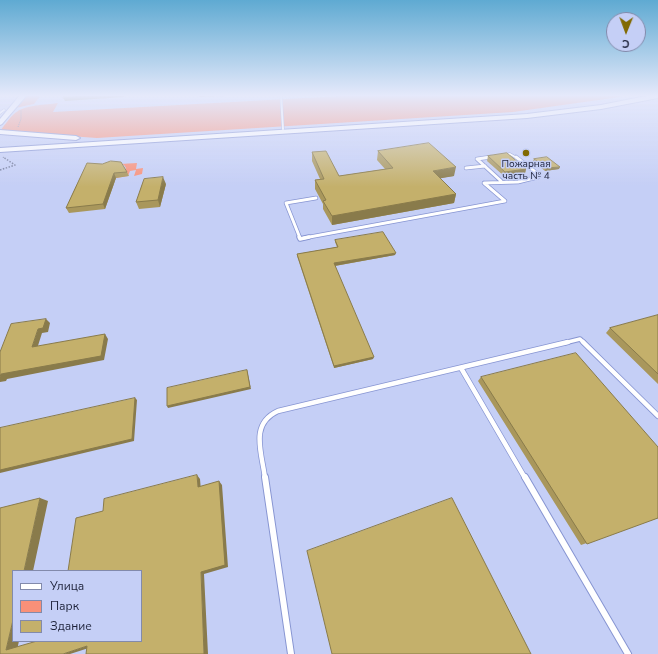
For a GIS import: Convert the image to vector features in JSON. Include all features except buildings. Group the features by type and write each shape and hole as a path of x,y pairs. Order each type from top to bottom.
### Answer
{"main road":[{"path":"0,146 334,126"},
{"path":"1,155 26,150 89,144 378,126"},
{"path":"0,132 99,140"}],"lane":[{"path":"316,198 286,203 300,239 505,201 484,183 501,181 511,183 538,177 538,174 515,156 510,154 477,159 501,181"},
{"path":"466,168 485,166"},
{"path":"291,654 259,434 260,426 270,414 580,339 658,416"},
{"path":"461,368 628,654"}],"path":[{"path":"0,170 15,165 1,155"}],"green space":[{"path":"4,126 297,126 97,138 0,131"},
{"path":"137,163 136,169 143,168 142,174 134,176 136,170 130,171 128,176 116,178 118,174 124,173 126,168 124,165 120,164"}],"place":[{"name":"Пожарная часть № 4","path":"526,153"}]}
